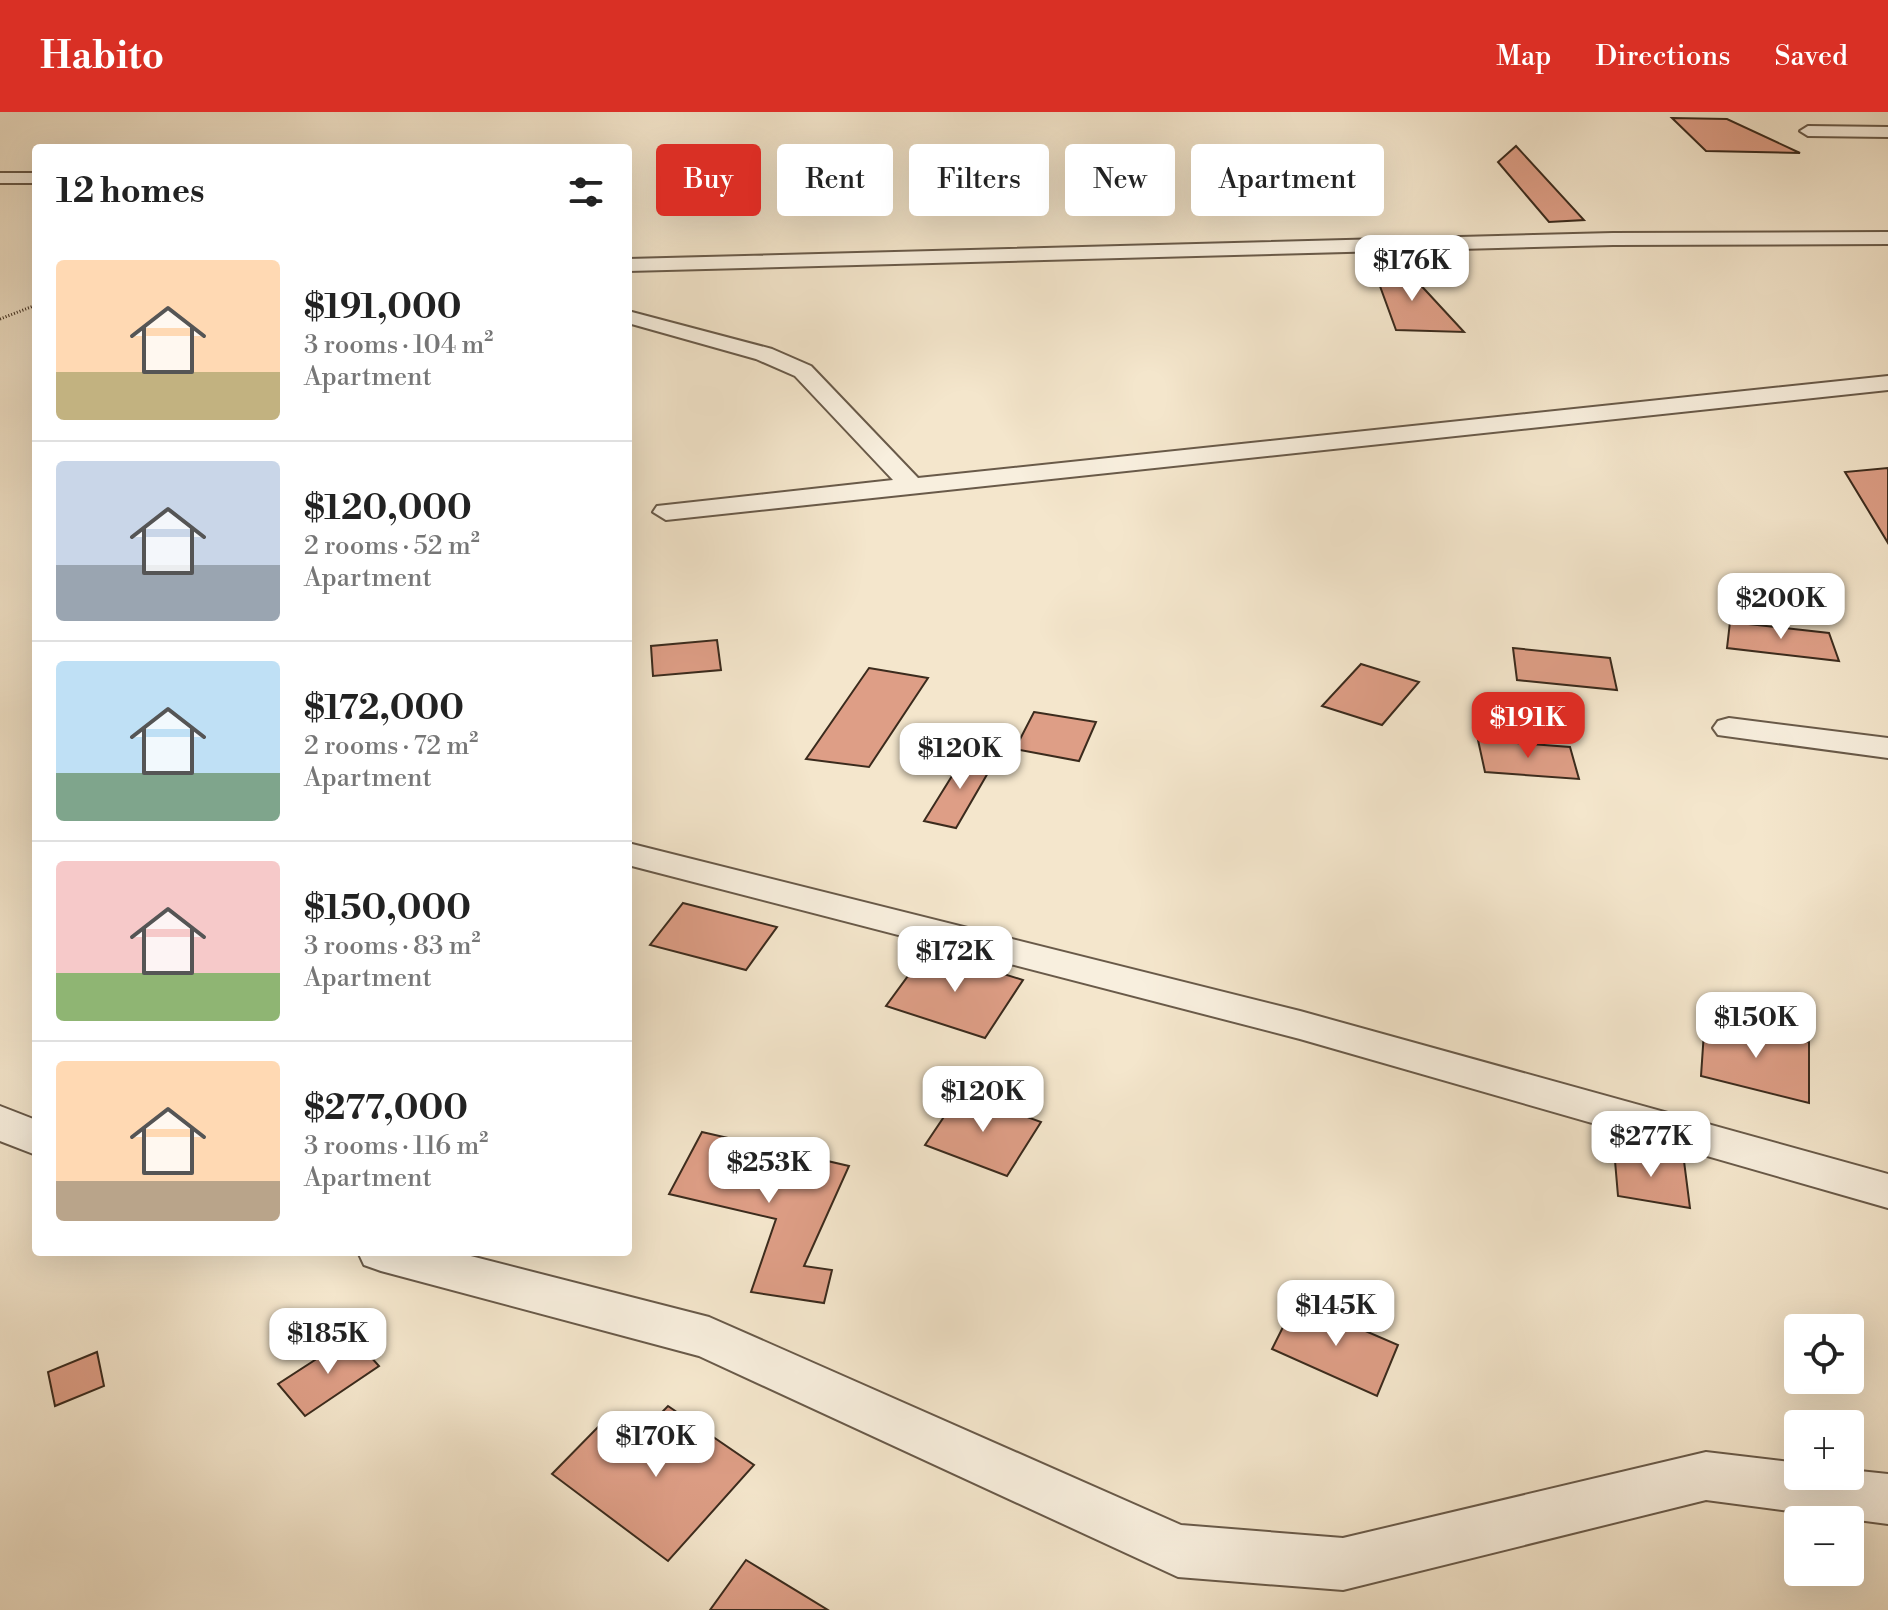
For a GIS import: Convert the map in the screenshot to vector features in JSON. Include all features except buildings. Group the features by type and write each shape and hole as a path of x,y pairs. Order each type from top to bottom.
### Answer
{"street":[{"path":"1808,131 1888,132"},
{"path":"0,178 32,178"},
{"path":"632,265 1122,255 1613,239 1888,238"},
{"path":"632,318 764,354 803,371 912,486"},
{"path":"666,512 1888,383"},
{"path":"1729,728 1888,748"},
{"path":"632,855 1300,1025 1888,1191"},
{"path":"0,1122 32,1137"},
{"path":"396,1256 709,1338 1178,1551 1343,1564 1706,1476 1888,1499"}],"path":[{"path":"0,319 32,307"}]}
